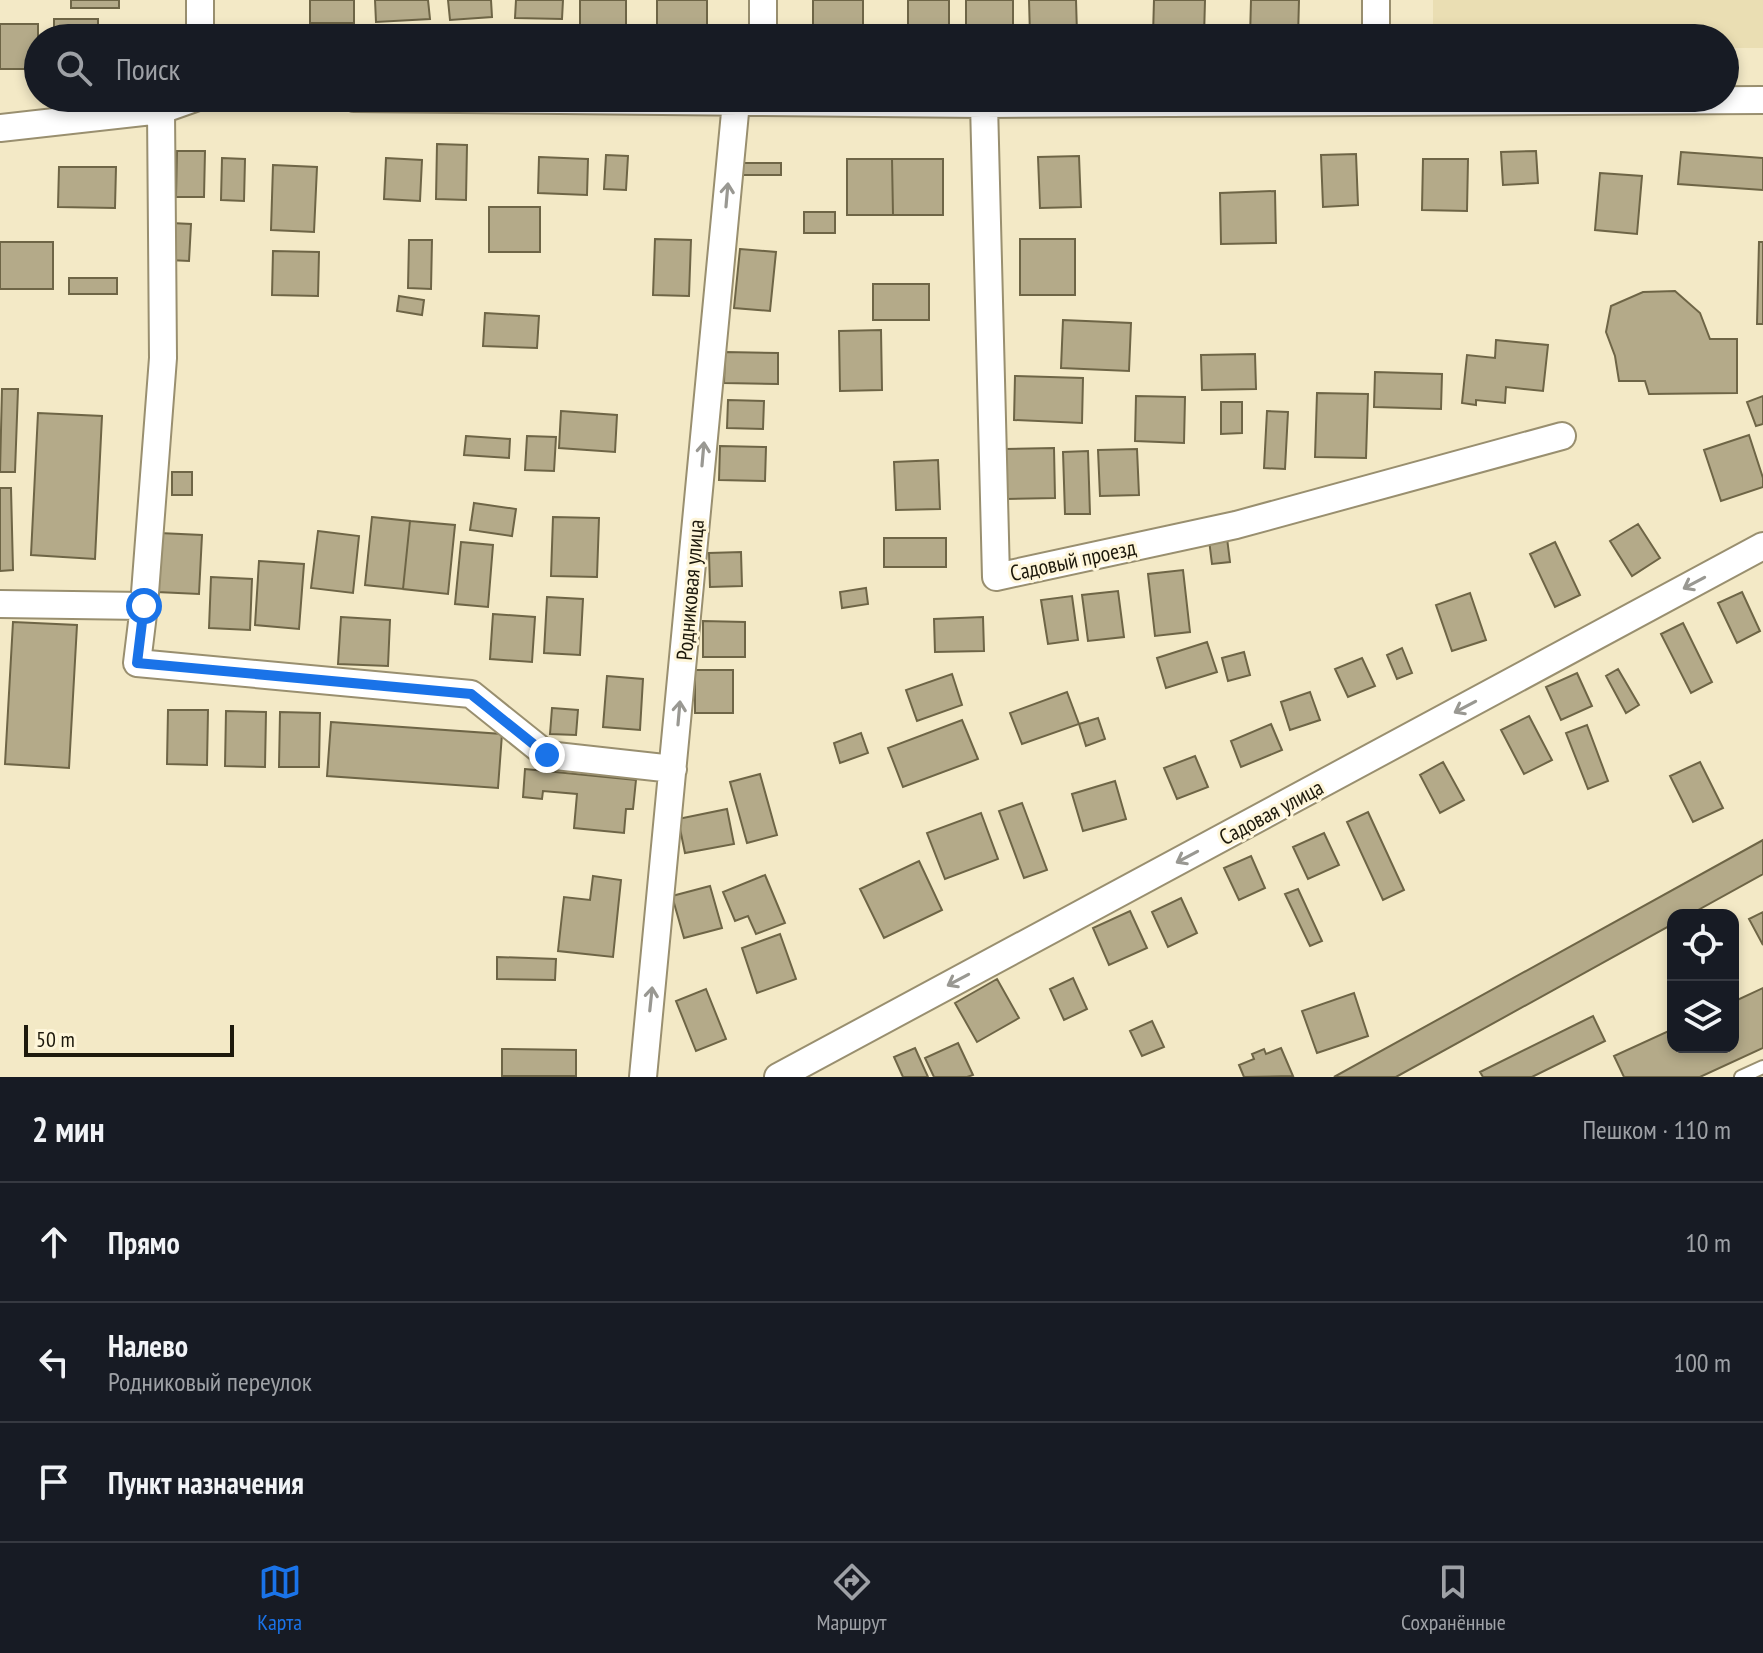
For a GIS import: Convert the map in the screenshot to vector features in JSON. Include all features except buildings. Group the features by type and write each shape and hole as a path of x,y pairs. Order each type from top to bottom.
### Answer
{"street":[{"path":"200,0 200,24"},
{"path":"763,0 763,24"},
{"path":"1376,0 1376,24"},
{"path":"1739,100 1763,100"},
{"path":"0,128 143,112"},
{"path":"161,112 163,358 137,663 471,694 547,755 673,769"},
{"name":"Родниковая улица","path":"643,1077 673,769 752,112"},
{"name":"Садовый проезд","path":"984,112 996,577 1236,525 1562,436"},
{"name":"Садовая улица","path":"778,1077 1763,546"},
{"path":"0,604 144,606"}],"lane":[{"path":"1741,1077 1763,1067"}],"shaded area":[{"path":"1433,0 1763,0 1763,48 1739,48 1739,24 1433,24"}],"route":[{"path":"144,606 137,663 471,694 547,755"}]}
